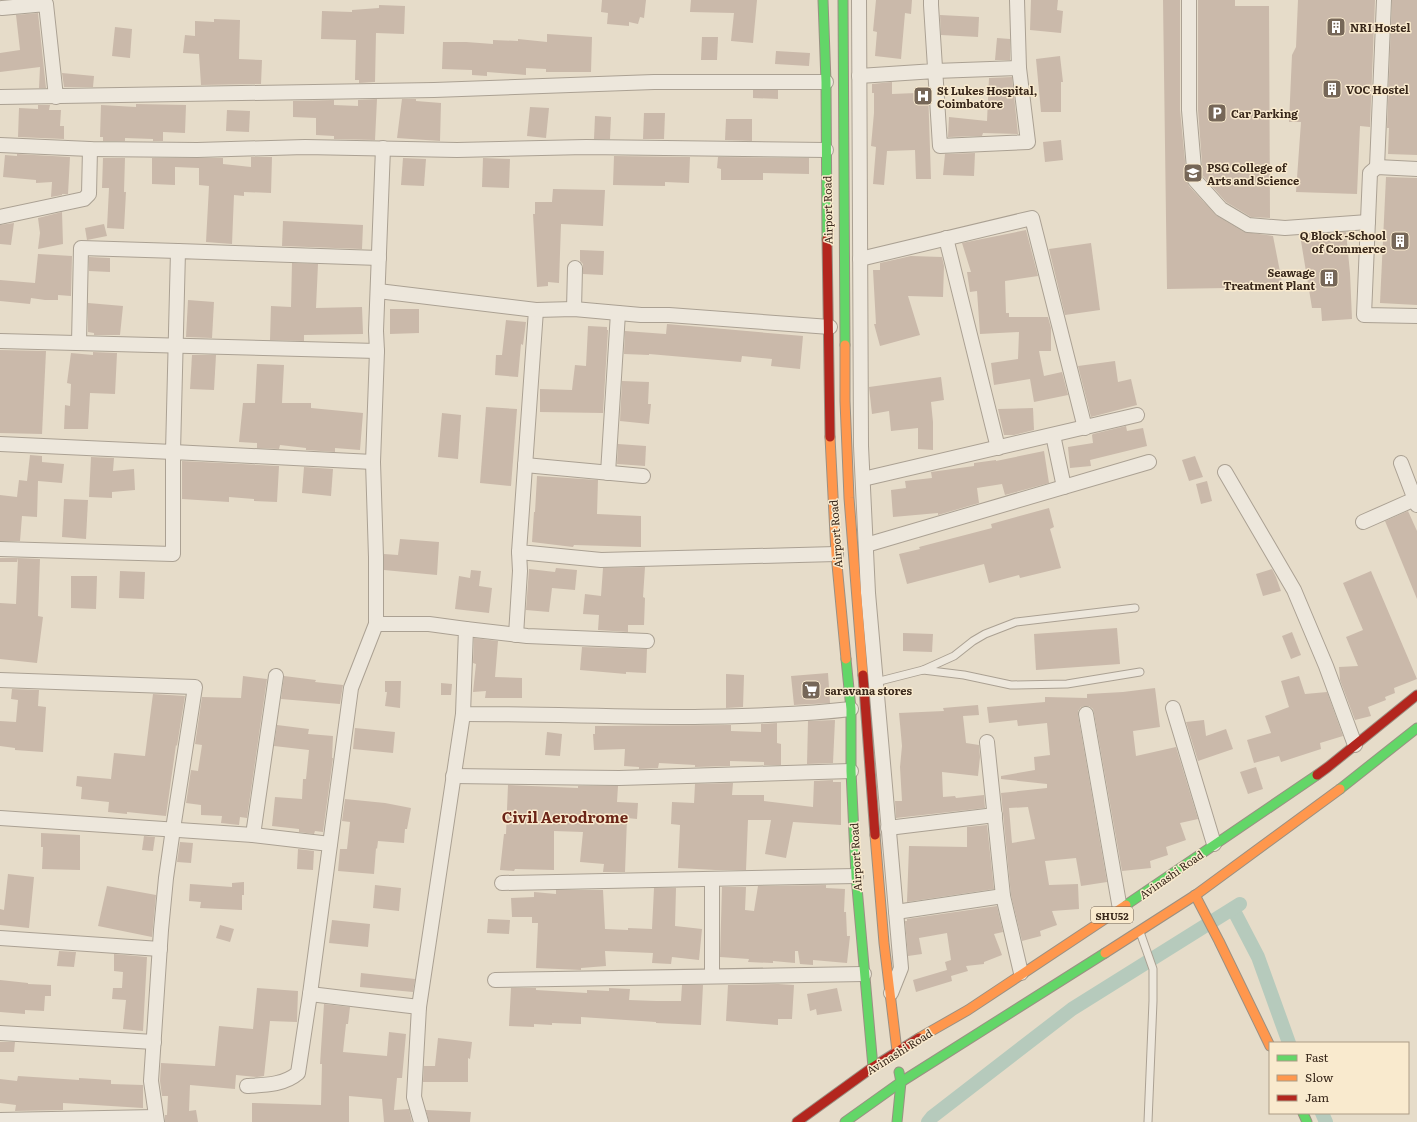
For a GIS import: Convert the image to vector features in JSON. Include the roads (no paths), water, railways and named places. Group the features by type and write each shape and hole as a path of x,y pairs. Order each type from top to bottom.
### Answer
{"street":[{"name":"Airport Road","path":"823,0 826,82 830,327 830,447 836,554 851,709 851,771 856,876 873,1067 873,1115"},
{"name":"Airport Road","path":"843,0 845,401 848,498 884,943 901,1082 897,1122"},
{"path":"859,0 861,446 868,593 901,968 890,996"},
{"path":"931,0 940,146 1028,142 1020,68 1017,0"},
{"path":"1189,0 1189,110 1195,180 1221,209 1248,225 1285,228 1368,222"},
{"path":"1377,167 1384,0"},
{"path":"2,8 46,4 56,97"},
{"path":"859,76 935,71 1020,68"},
{"path":"0,97 442,90 654,82 826,82"},
{"path":"0,145 90,149 197,150 305,147 457,150 586,147 826,150"},
{"path":"247,1086 279,1083 291,1079 298,1073 351,688 376,624 376,557 373,462 383,148"},
{"path":"0,217 84,199 89,194 90,149"},
{"path":"1417,169 1377,167 1370,173 1364,315 1417,316"},
{"path":"860,259 1032,218 1085,428"},
{"path":"946,238 998,448"},
{"path":"79,343 81,248 379,258"},
{"path":"0,549 173,554 173,452 178,251"},
{"path":"574,309 575,268"},
{"path":"378,291 536,310 574,309 641,315 669,315 830,327"},
{"path":"516,635 520,571 519,552 536,310"},
{"path":"608,473 618,313"},
{"path":"0,341 377,351"},
{"path":"863,479 1137,416"},
{"path":"1053,435 1064,487"},
{"path":"0,444 373,462"},
{"path":"866,545 1149,462"},
{"path":"1363,522 1416,502 1401,463"},
{"path":"525,465 643,476"},
{"path":"1225,472 1294,590 1326,666 1355,745"},
{"path":"519,552 602,560 836,554"},
{"path":"376,624 430,624 516,635 647,641"},
{"path":"420,1122 414,1097 420,1007 463,714 466,629"},
{"path":"253,835 276,676"},
{"path":"0,680 194,687 166,878 151,1081 157,1119 0,1120"},
{"name":"Avinashi Road","path":"797,1122 873,1067 898,1059 1021,974 1182,868 1214,844 1328,767 1417,695"},
{"path":"1173,708 1214,844"},
{"path":"463,714 627,717 735,716 817,713 851,709"},
{"path":"1086,714 1120,909"},
{"name":"SHU52","path":"845,1122 901,1082 1195,895 1341,788 1417,728"},
{"path":"987,742 1003,896 1021,974"},
{"path":"453,776 619,778 851,771"},
{"path":"888,828 995,815"},
{"path":"0,818 253,835 330,844"},
{"path":"502,883 856,876"},
{"path":"712,879 712,976"},
{"path":"1195,895 1269,1044"},
{"path":"896,912 1003,896"},
{"path":"0,938 160,949"},
{"path":"495,980 864,974"},
{"path":"310,994 420,1007"},
{"path":"0,1033 154,1042"}],"lane":[{"path":"876,682 923,670 954,656 973,641 985,634 1016,622 1135,608"},
{"path":"923,670 964,675 1011,685 1067,684 1140,672"},
{"path":"1140,930 1153,969 1148,1122"}],"waterway":[{"path":"928,1122 932,1117 1072,1009 1240,904"},
{"path":"1233,909 1258,957 1289,1042"},
{"path":"1322,1114 1326,1122"}],"place":[{"name":"NRI Hostel","path":"1336,27"},
{"name":"VOC Hostel","path":"1332,89"},
{"name":"St Lukes Hospital, Coimbatore","path":"923,96"},
{"name":"Car Parking","path":"1217,113"},
{"name":"PSG College of Arts and Science","path":"1193,173"},
{"name":"Q Block -School of Commerce","path":"1400,241"},
{"name":"Seawage Treatment Plant","path":"1329,278"},
{"name":"saravana stores","path":"811,690"}],"district":[{"name":"Civil Aerodrome","path":"565,816"}]}
